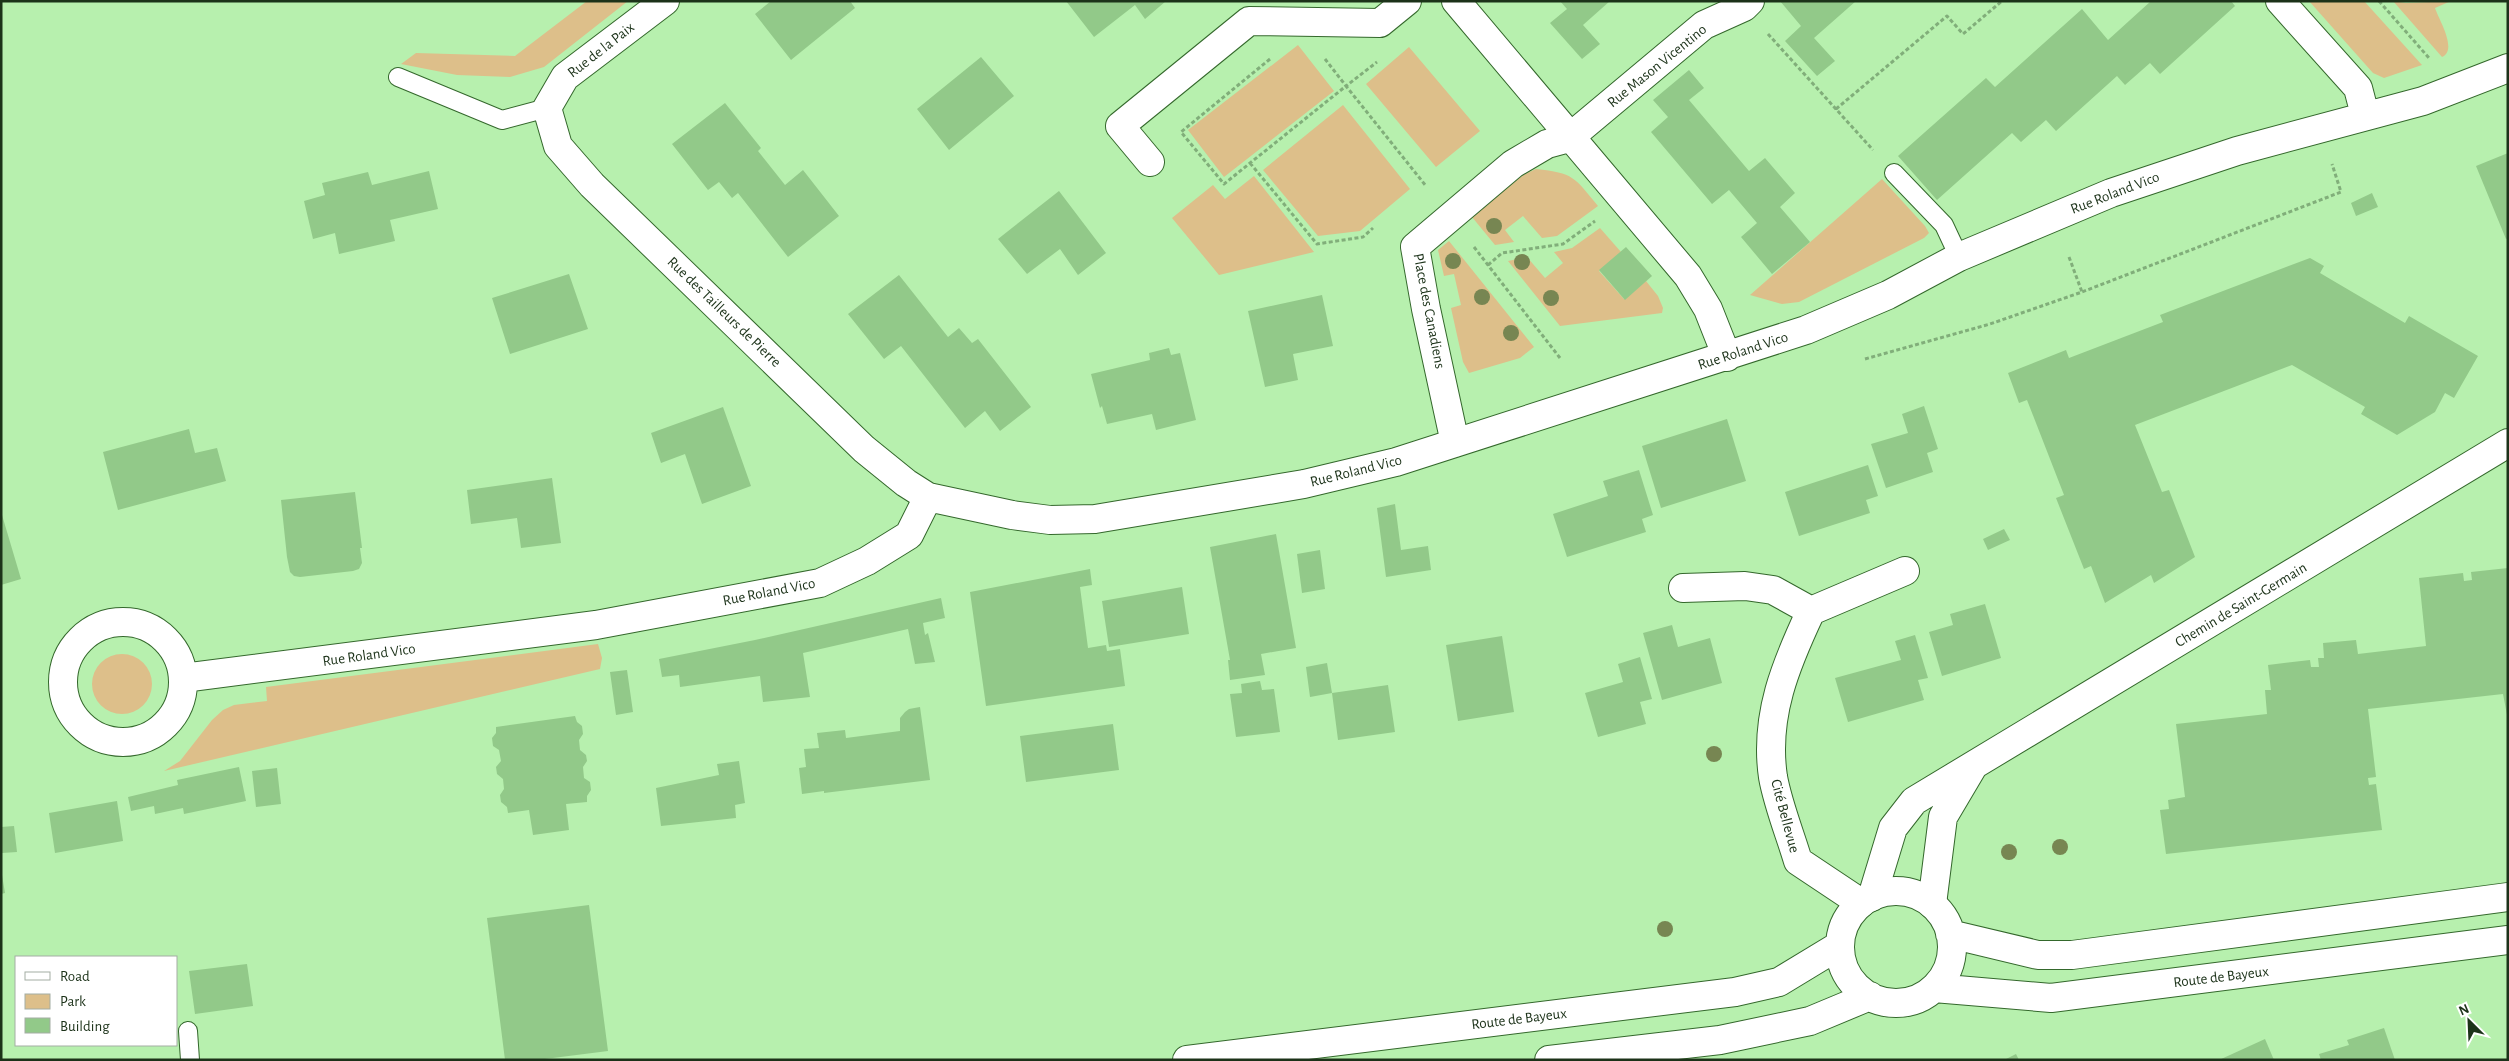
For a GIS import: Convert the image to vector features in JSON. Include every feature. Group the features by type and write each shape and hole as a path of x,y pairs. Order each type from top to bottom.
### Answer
{"street":[{"name":"Rue de la Paix","path":"547,108 565,78 665,1"},
{"path":"1150,162 1120,126 1249,21 1380,23 1408,1"},
{"path":"1456,1 1569,138 1688,276 1708,310 1727,357"},
{"name":"Rue Mason Vicentino","path":"1569,138 1704,25 1744,7 1750,1"},
{"path":"2280,1 2358,88 2365,115"},
{"name":"Rue Roland Vico","path":"183,678 596,625 820,583 867,561 909,535 928,496 1012,515 1050,520 1095,519 1304,484 1396,462 1806,330 1888,295 1959,257 2111,193 2237,151 2365,115 2423,101 2508,68"},
{"name":"Rue des Tailleurs de Pierre","path":"547,108 558,146 592,186 864,449 906,483 928,496"},
{"name":"Place des Canadiens","path":"1455,444 1426,309 1415,247 1513,164 1546,144 1569,138"},
{"name":"Chemin de Saint-Germain","path":"1866,900 1893,828 1914,801 2508,443"},
{"path":"1683,588 1745,586 1773,590 1811,611 1905,571"},
{"name":"Cité Bellevue","path":"1811,611 1786,664 1772,722 1773,777 1798,861 1866,900"},
{"path":"128,622 155,631 166,640 180,664 183,678 181,698 173,716 159,730 141,740 122,742 102,739 85,729 72,714 64,696 63,676 68,658 80,641 95,629 114,623 128,622"},
{"name":"Chemin de Saint-Germain","path":"1932,904 1943,817 1973,766"},
{"path":"1887,892 1903,892 1918,896 1932,904 1943,917 1950,934 1952,948 1950,963 1944,976 1934,988 1910,1001 1882,1002 1857,987 1847,975 1841,960 1840,945 1843,930 1850,915 1866,900 1887,892"},
{"path":"1950,934 2038,955 2072,955 2508,897"},
{"name":"Route de Bayeux","path":"1934,988 2051,998 2508,940"},
{"name":"Route de Bayeux","path":"1187,1060 1735,992 1780,982 1840,945"},
{"path":"1549,1060 1720,1040 1810,1021 1870,996"}],"lane":[{"path":"398,77 502,120 547,108"},
{"path":"1894,173 1944,225 1959,257"},
{"path":"188,1031 190,1060"}],"path":[{"path":"1836,109 1947,16 1963,34 2002,1"},
{"path":"2379,1 2431,61"},
{"path":"1766,31 1894,173"},
{"path":"1278,54 1181,132 1224,184 1379,60"},
{"path":"1321,54 1426,186"},
{"path":"1865,359 1990,324 2082,292 2341,192 2331,162"},
{"path":"1250,163 1317,244 1364,237 1373,228"},
{"path":"1488,265 1502,253 1563,244 1602,215"},
{"path":"1470,242 1560,358"},
{"path":"2069,258 2082,292"}],"green space":[{"path":"587,1 628,1 544,67 510,77 457,75 401,64 416,53 515,56"},
{"path":"2309,1 2364,1 2422,65 2384,78 2373,73"},
{"path":"2393,1 2406,3 2451,1 2435,8 2448,42 2446,53 2442,57"},
{"path":"1298,45 1334,91 1224,177 1188,130"},
{"path":"1409,47 1480,131 1436,167 1366,84"},
{"path":"1343,105 1410,189 1360,231 1318,236 1263,170"},
{"path":"1536,169 1558,172 1572,178 1598,206 1557,236 1542,238 1523,216 1505,230 1514,242 1495,245 1472,217 1523,175"},
{"path":"1254,176 1314,252 1219,275 1172,218 1213,185 1225,199"},
{"path":"1882,179 1925,226 1929,233 1924,238 1799,302 1782,304 1750,295"},
{"path":"1600,228 1621,252 1599,271 1624,299 1646,281 1658,296 1663,308 1662,313 1560,326 1508,261 1527,257 1545,278 1563,263 1554,252 1572,248"},
{"path":"1449,241 1534,347 1520,358 1469,373 1463,362 1451,308 1461,305 1454,274 1444,276 1438,250"},
{"path":"598,644 602,658 600,669 164,771 180,761 212,720 223,710 234,705 267,701 266,687"},
{"path":"116,654 128,654 139,659 147,667 152,678 150,696 139,709 128,714 116,714 105,709 97,701 92,690 92,678 97,667 105,659"}],"building":[{"path":"771,1 850,1 855,8 791,60 755,14"},
{"path":"1066,1 1166,1 1145,19 1135,5 1094,37"},
{"path":"1560,1 1610,1 1583,25 1600,44 1582,59 1550,23 1567,9"},
{"path":"1780,1 1856,1 1814,38 1835,61 1817,76 1785,41 1801,26"},
{"path":"2151,1 2231,1 2235,6 2160,74 2150,63 2125,85 2117,76 2056,131 2046,120 2021,142 2012,133 1937,200 1898,156 1986,78 1995,87 2082,9 2108,40"},
{"path":"981,57 1014,96 949,150 917,109"},
{"path":"1689,70 1704,88 1689,100 1749,171 1765,158 1795,193 1780,207 1810,242 1772,274 1741,237 1757,223 1729,190 1712,204 1651,132 1668,117 1653,100"},
{"path":"725,103 761,148 758,151 785,185 803,170 839,216 788,257 738,193 732,198 719,182 708,190 672,144"},
{"path":"2508,153 2508,238 2506,239 2476,166"},
{"path":"429,171 438,209 390,220 395,241 339,254 335,233 313,239 304,201 325,195 322,183 368,172 372,185"},
{"path":"1059,191 1106,253 1078,275 1060,249 1027,274 998,239"},
{"path":"2372,193 2378,207 2356,216 2351,203"},
{"path":"1626,247 1652,276 1625,300 1599,270"},
{"path":"2310,258 2324,266 2320,273 2405,323 2409,316 2478,356 2454,398 2445,393 2435,412 2397,435 2361,414 2365,407 2292,365 2135,425 2162,492 2169,490 2195,557 2154,583 2151,575 2105,603 2091,566 2084,569 2056,498 2064,495 2027,400 2019,403 2008,373 2066,350 2069,358 2163,322 2160,315"},
{"path":"569,274 588,329 510,354 492,298"},
{"path":"899,275 948,337 959,328 972,343 978,339 1031,407 1000,431 985,411 965,428 901,346 884,359 848,314"},
{"path":"1322,295 1333,346 1293,354 1298,380 1265,387 1248,311"},
{"path":"1169,348 1171,355 1180,353 1196,420 1156,430 1152,414 1107,424 1102,406 1100,408 1091,374 1150,360 1149,353"},
{"path":"1924,406 1938,449 1927,453 1933,472 1886,488 1871,444 1908,433 1902,414"},
{"path":"723,407 751,486 702,504 685,454 661,463 651,433"},
{"path":"1727,419 1746,481 1661,508 1642,446"},
{"path":"189,429 195,453 217,448 226,481 118,510 103,452"},
{"path":"1868,465 1878,496 1866,500 1870,513 1799,536 1785,492"},
{"path":"1639,470 1653,515 1642,519 1646,532 1567,557 1553,514 1608,496 1603,481"},
{"path":"552,478 561,543 521,548 517,518 471,524 467,490"},
{"path":"355,492 362,548 360,548 362,563 359,569 300,577 294,576 290,572 287,557 281,500"},
{"path":"1395,504 1401,550 1428,546 1431,570 1386,577 1377,508"},
{"path":"1,516 21,579 1,585"},
{"path":"2004,529 2010,540 1988,550 1983,539"},
{"path":"1276,534 1296,648 1261,654 1265,675 1230,680 1228,660 1230,660 1210,547"},
{"path":"1320,550 1325,589 1302,593 1297,554"},
{"path":"2508,568 2508,720 2503,694 2368,709 2376,777 2368,778 2369,785 2376,784 2382,830 2166,854 2160,810 2169,809 2168,800 2185,797 2176,724 2267,714 2265,690 2271,690 2268,665 2310,660 2311,667 2319,667 2318,658 2324,658 2323,643 2356,640 2358,654 2426,646 2419,578 2463,573 2464,581 2472,580 2471,572"},
{"path":"1090,569 1092,585 1080,587 1088,648 1106,645 1107,651 1120,649 1125,686 986,706 970,592"},
{"path":"1182,587 1189,634 1109,647 1102,601"},
{"path":"941,598 945,618 923,623 925,635 928,633 935,662 915,664 908,629 803,653 810,697 763,702 760,676 680,687 679,675 662,677 659,659 755,640"},
{"path":"1985,604 2001,658 1942,676 1929,632 1953,625 1950,614"},
{"path":"1672,625 1678,647 1710,638 1722,683 1662,700 1643,633"},
{"path":"1915,635 1928,678 1918,680 1924,700 1848,722 1835,678 1901,660 1895,641"},
{"path":"1502,636 1514,712 1458,721 1446,645"},
{"path":"1640,657 1652,699 1640,702 1646,724 1598,737 1585,693 1623,682 1618,664"},
{"path":"1327,663 1332,693 1310,697 1306,667"},
{"path":"627,670 633,712 616,715 610,672"},
{"path":"1260,681 1262,690 1274,689 1280,732 1236,737 1230,694 1242,693 1241,684"},
{"path":"1388,685 1395,732 1338,740 1332,693"},
{"path":"920,707 930,780 802,794 799,768 806,767 804,749 819,748 817,733 845,730 846,738 900,731 900,718 905,712 909,709"},
{"path":"575,716 577,722 582,726 583,734 579,740 580,750 586,755 587,761 583,767 584,778 590,782 591,790 587,796 587,802 566,804 569,830 533,835 529,810 508,813 507,807 501,802 500,795 504,789 503,779 497,774 496,767 501,761 499,750 493,746 492,738 496,733 496,727"},
{"path":"1113,724 1119,770 1026,782 1020,736"},
{"path":"739,761 745,803 735,805 736,818 661,826 656,788 719,775 717,764"},
{"path":"239,767 246,801 184,814 183,808 155,814 154,806 131,811 128,797 178,785 177,780"},
{"path":"277,768 281,804 256,807 252,771"},
{"path":"117,801 123,841 55,853 49,813"},
{"path":"14,826 17,852 2,853 1,827"},
{"path":"1,869 5,893 1,894"},
{"path":"589,905 608,1051 537,1060 505,1060 487,918"},
{"path":"247,964 253,1006 195,1014 189,971"},
{"path":"2384,1028 2395,1060 2321,1060 2319,1054 2349,1045 2347,1040"},
{"path":"2265,1039 2274,1060 2219,1060"},
{"path":"2016,1054 2019,1060 2004,1060"}]}
